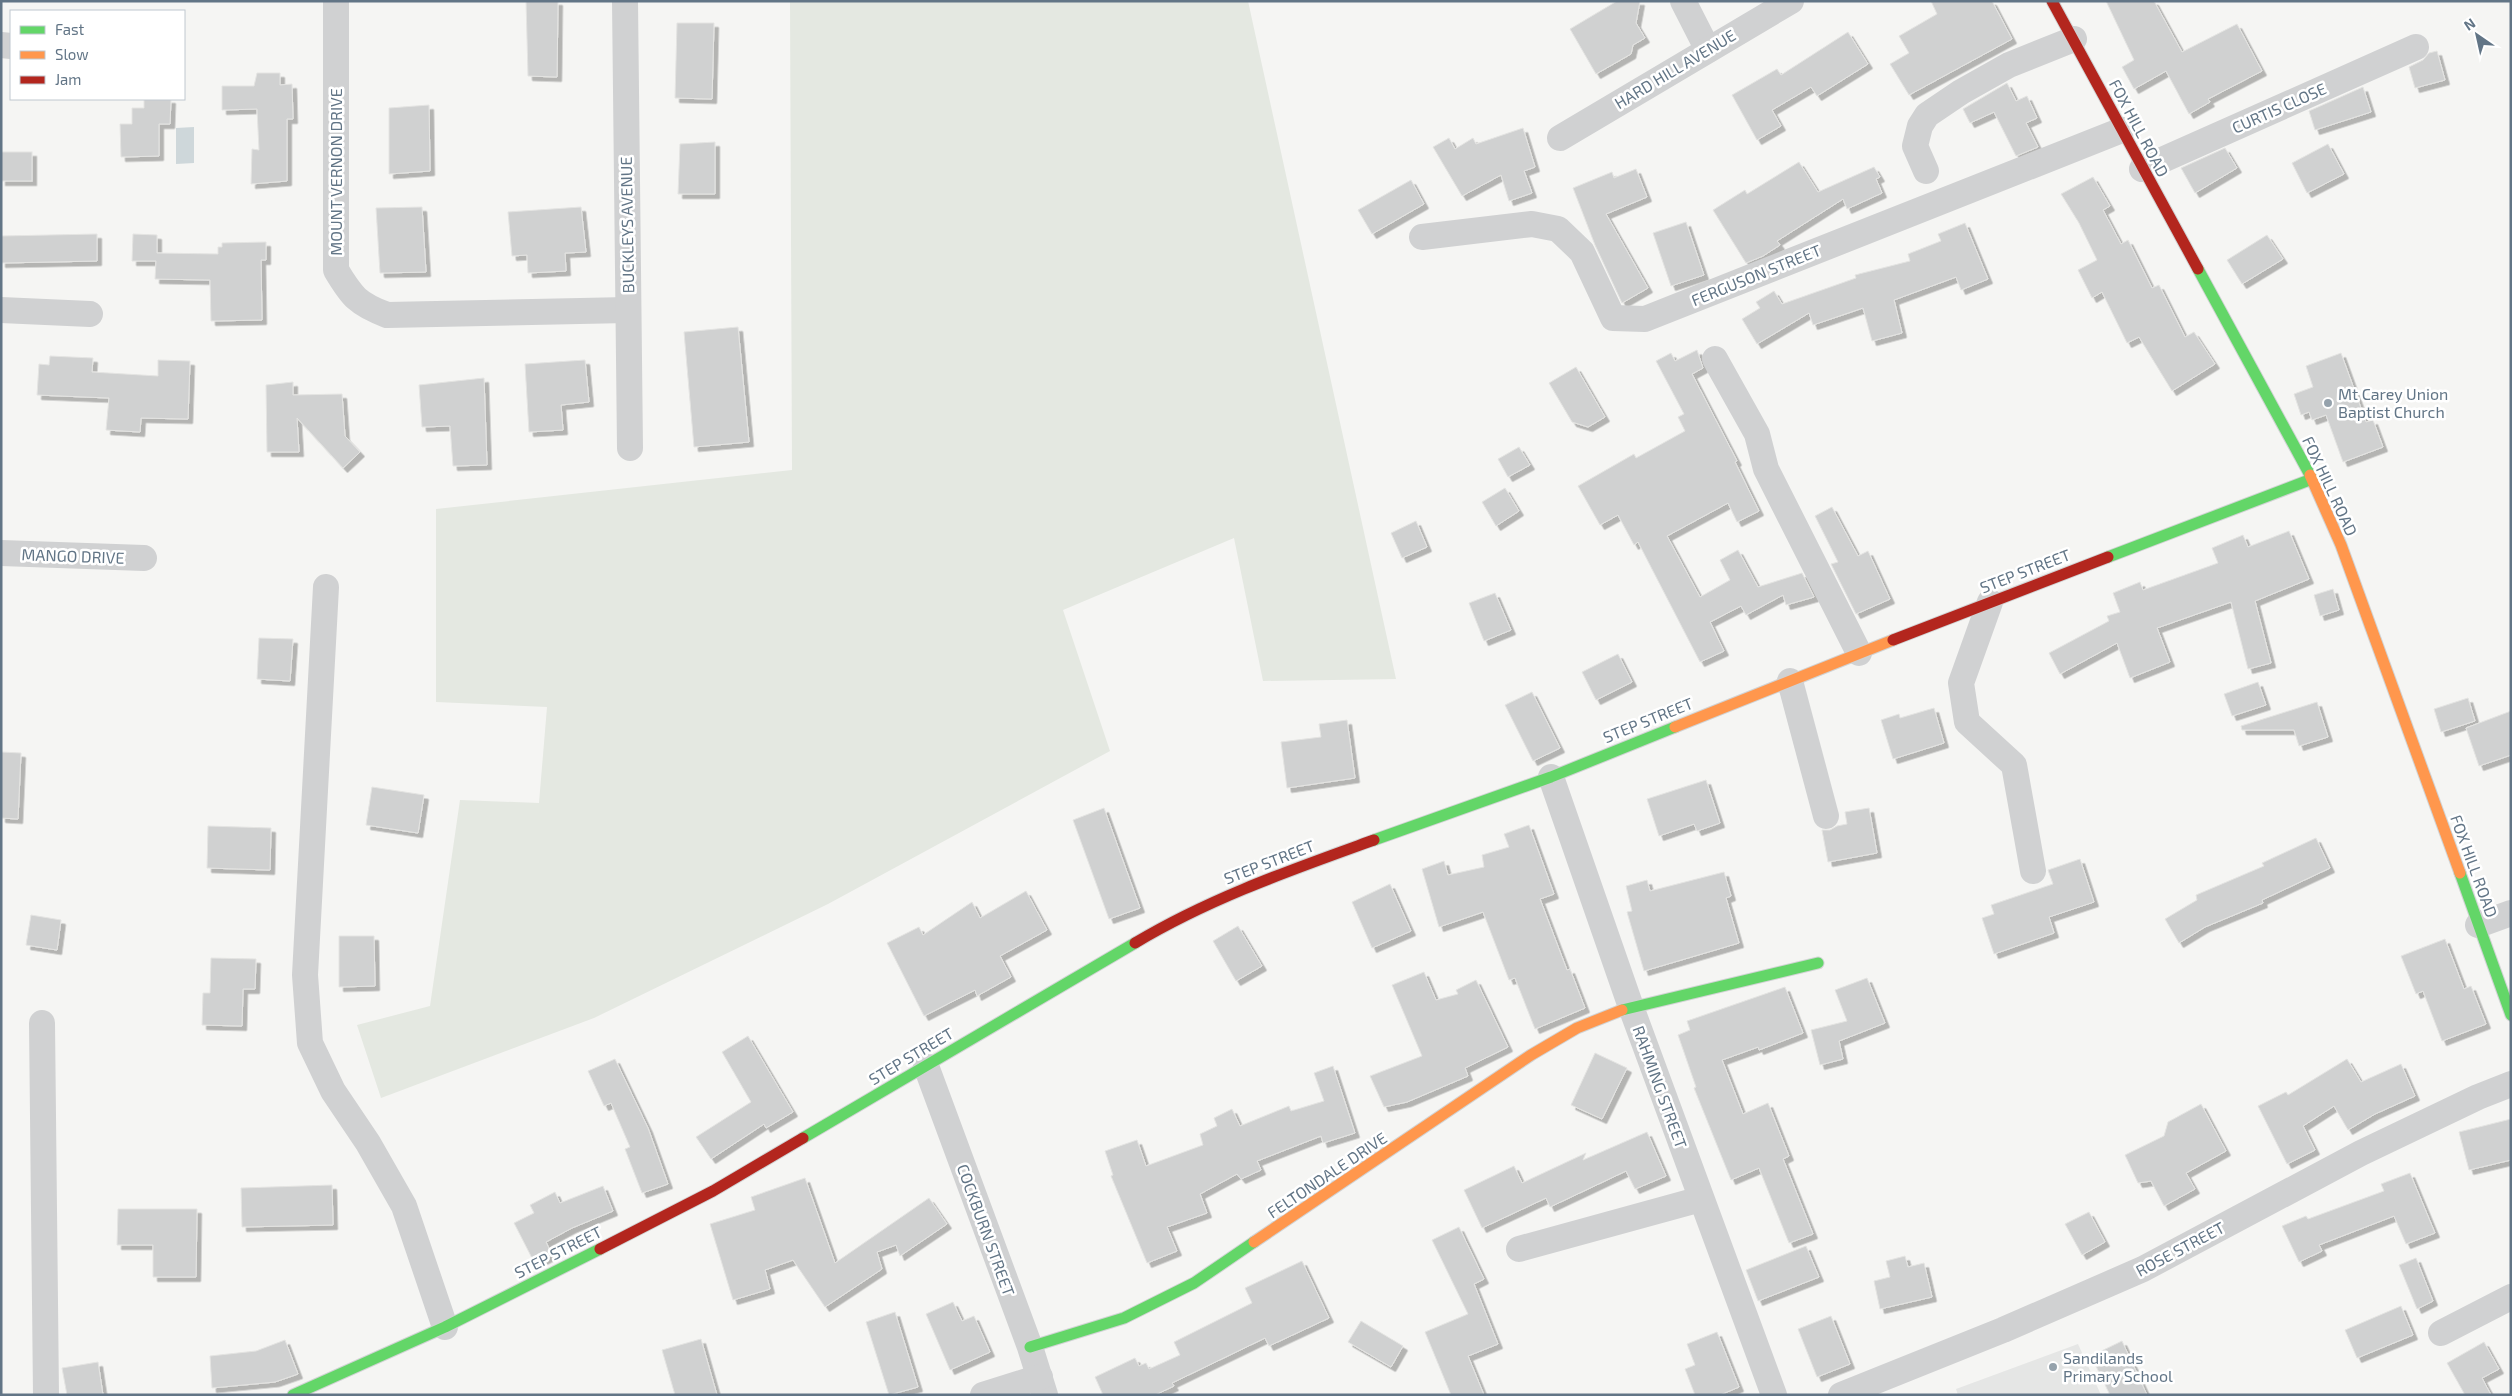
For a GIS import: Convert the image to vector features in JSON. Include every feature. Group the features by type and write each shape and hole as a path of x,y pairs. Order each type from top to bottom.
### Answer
{"street":[{"name":"MOUNT VERNON DRIVE","path":"336,1 336,270 348,290 364,306 387,315 628,310"},
{"name":"BUCKLEYS AVENUE","path":"626,1 630,448"},
{"path":"1683,1 1708,50"},
{"name":"HARD HILL AVENUE","path":"1560,138 1791,1"},
{"name":"FOX HILL ROAD","path":"2052,1 2312,479 2340,545 2511,1015"},
{"path":"1926,172 1915,146 1920,126 1927,115 1960,92 2009,65 2074,39"},
{"name":"CURTIS CLOSE","path":"2142,169 2416,48"},
{"name":"FERGUSON STREET","path":"1422,236 1532,224 1558,228 1582,252 1614,318 1645,319 2122,130"},
{"path":"1,310 90,314"},
{"path":"1715,360 1757,434 1766,469 1860,654"},
{"name":"STEP STREET","path":"293,1395 445,1327 713,1191 1166,924 1254,883 1551,777 1990,602 2312,479"},
{"name":"MANGO DRIVE","path":"1,553 144,558"},
{"path":"326,587 305,975 310,1043 332,1090 368,1143 404,1206 445,1327"},
{"path":"1990,602 1961,683 1967,722 2014,765 2033,871"},
{"path":"1790,681 1826,816"},
{"name":"RAHMING STREET","path":"1551,777 1631,1007 1774,1395"},
{"path":"2478,925 2511,913"},
{"name":"FELTONDALE DRIVE","path":"1030,1347 1124,1318 1194,1283 1531,1055 1577,1028 1631,1007 1818,963"},
{"path":"42,1023 46,1395"},
{"name":"COCKBURN STREET","path":"926,1066 1030,1347 1042,1386"},
{"name":"ROSE STREET","path":"1841,1395 2003,1330 2144,1269 2361,1153 2478,1097 2511,1084"},
{"path":"1519,1249 1701,1199"},
{"path":"2441,1333 2511,1297"},
{"path":"983,1395 1042,1386"}],"shaded area":[{"path":"790,1 1248,1 1396,679 1263,681 1234,538 1063,610 1110,751 828,904 594,1018 381,1098 357,1025 430,1006 460,800 539,803 547,707 436,702 436,509 792,470"},
{"path":"194,127 194,163 176,164 176,128"},
{"name":"Sandilands Primary School","path":"2078,1344 2101,1395 1958,1395 1956,1389"}],"building":[{"path":"526,1 558,1 557,77 528,76"},
{"path":"1617,1 1640,1 1636,23 1645,38 1633,45 1631,54 1596,74 1570,29"},
{"path":"1931,1 1992,1 2012,39 1909,95 1890,64 1909,53 1899,36 1937,14"},
{"path":"2106,1 2154,1 2182,52 2237,24 2262,71 2208,99 2210,102 2189,114 2166,71 2134,89 2122,67 2134,60"},
{"path":"677,23 714,23 712,99 675,98"},
{"path":"1848,32 1868,64 1817,96 1811,87 1772,110 1781,126 1757,140 1732,95 1777,69 1781,75"},
{"path":"2437,51 2445,80 2415,88 2409,67 2423,60 2429,53"},
{"path":"257,73 280,73 280,85 292,84 293,119 287,119 287,181 251,184 252,149 259,150 257,109 222,110 222,86 254,86"},
{"path":"2007,83 2016,101 2027,96 2037,118 2026,123 2038,147 2016,156 1994,112 1970,123 1963,109"},
{"path":"2363,87 2371,112 2315,130 2309,111"},
{"path":"144,100 171,100 170,124 159,124 159,156 121,157 120,124 132,124 132,108 144,108"},
{"path":"429,105 430,171 389,174 389,108"},
{"path":"1523,128 1535,167 1524,171 1532,193 1509,201 1501,175 1462,196 1433,147 1449,138 1455,149 1473,138 1476,144"},
{"path":"715,142 715,194 678,194 680,144"},
{"path":"2328,144 2344,174 2307,193 2292,163"},
{"path":"2225,148 2237,168 2195,193 2181,168"},
{"path":"1,152 32,152 32,181 1,181"},
{"path":"1799,162 1818,192 1874,167 1880,177 1876,179 1882,193 1847,209 1843,199 1777,241 1780,245 1763,256 1746,263 1713,210 1745,190 1747,194"},
{"path":"1636,169 1647,197 1606,214 1648,288 1622,303 1595,245 1573,188 1612,172 1614,178"},
{"path":"2093,177 2110,206 2103,210 2121,244 2128,240 2152,288 2159,285 2185,337 2194,332 2215,364 2172,391 2139,337 2127,343 2102,292 2092,298 2078,270 2097,260 2079,223 2061,194"},
{"path":"1411,180 1424,204 1372,234 1358,210"},
{"path":"422,207 426,272 380,273 376,208"},
{"path":"581,207 586,252 565,253 566,271 528,273 527,255 512,256 508,212"},
{"path":"1686,222 1704,275 1671,286 1653,233"},
{"path":"1965,223 1988,279 1961,290 1956,277 1894,300 1902,333 1872,341 1863,308 1813,325 1809,313 1757,344 1742,319 1760,308 1756,302 1774,291 1782,304 1856,278 1855,275 1910,261 1908,254 1941,241 1938,234"},
{"path":"97,234 97,261 1,263 1,236"},
{"path":"133,234 157,235 157,253 218,254 218,247 222,247 222,243 266,242 266,260 261,260 262,320 211,321 210,280 155,279 156,261 132,261"},
{"path":"2267,235 2283,259 2242,284 2227,260"},
{"path":"738,327 749,442 694,447 684,332"},
{"path":"1697,350 1703,368 1692,374 1737,461 1735,462 1759,511 1737,522 1728,503 1667,536 1700,597 1730,580 1720,560 1738,550 1758,587 1802,573 1814,597 1786,605 1783,595 1746,615 1741,606 1710,622 1724,651 1700,662 1638,542 1634,545 1618,515 1600,525 1578,486 1634,454 1636,458 1685,431 1678,417 1684,414 1656,361 1671,353 1675,361"},
{"name":"Mt Carey Union Baptist Church","path":"2341,353 2366,422 2373,420 2383,447 2343,462 2326,415 2312,420 2309,412 2301,415 2294,394 2313,387 2306,366"},
{"path":"50,356 93,358 92,372 158,376 158,360 190,361 188,419 141,418 140,432 106,430 109,398 37,395 39,364 49,365"},
{"path":"585,360 589,402 561,405 563,430 529,432 525,364"},
{"path":"1576,367 1605,417 1588,427 1572,422 1549,383"},
{"path":"484,378 487,465 453,466 450,426 422,427 419,385"},
{"path":"293,382 293,395 342,394 345,436 360,452 343,468 297,418 299,452 267,452 266,385"},
{"path":"1519,447 1530,465 1508,477 1498,459"},
{"path":"1505,488 1519,511 1496,526 1482,502"},
{"path":"1832,507 1858,556 1868,551 1890,599 1856,614 1831,564 1838,562 1815,516"},
{"path":"1416,521 1427,547 1402,558 1391,533"},
{"path":"2289,531 2309,579 2255,601 2271,663 2248,669 2231,602 2157,628 2170,662 2130,678 2117,643 2060,674 2049,653 2109,621 2107,616 2120,612 2113,593 2140,582 2143,590 2218,563 2212,548 2243,535 2248,547"},
{"path":"2333,589 2339,610 2320,616 2314,595"},
{"path":"1495,593 1511,630 1484,641 1469,603"},
{"path":"259,638 293,639 290,681 257,679"},
{"path":"1618,654 1632,682 1596,700 1582,672"},
{"path":"2258,682 2266,705 2232,716 2224,694"},
{"path":"1532,692 1560,748 1533,761 1505,705"},
{"path":"2468,698 2475,721 2441,732 2434,709"},
{"path":"2317,702 2328,737 2299,746 2294,730 2242,730 2241,726"},
{"path":"1934,708 1944,743 1893,759 1881,720 1899,714 1900,718"},
{"path":"2511,711 2511,755 2479,766 2466,728"},
{"path":"1347,720 1355,778 1287,788 1281,742 1321,737 1319,724"},
{"path":"1,752 21,753 18,819 1,818"},
{"path":"1706,780 1720,823 1697,831 1694,824 1659,836 1647,799"},
{"path":"372,787 424,795 418,833 366,825"},
{"path":"1104,808 1140,908 1109,919 1073,820"},
{"path":"1869,808 1877,853 1828,862 1822,830 1830,830 1847,824 1845,812"},
{"path":"1529,825 1554,894 1540,899 1567,970 1570,969 1585,1008 1535,1029 1515,978 1509,980 1483,912 1439,927 1422,869 1444,861 1448,875 1484,867 1482,855 1509,847 1504,834"},
{"path":"208,826 271,828 270,870 207,868"},
{"path":"2316,838 2330,868 2262,900 2263,903 2205,927 2179,943 2165,919 2197,900 2196,895 2264,866 2262,863"},
{"path":"2080,859 2094,902 2049,917 2054,933 1994,954 1982,918 1994,914 1991,905 2053,884 2048,870"},
{"path":"1724,872 1731,896 1726,898 1739,943 1644,971 1627,912 1632,911 1626,886 1647,880 1650,891"},
{"path":"1390,884 1411,931 1372,948 1352,902"},
{"path":"1026,891 1047,930 1000,956 1011,977 977,996 975,990 924,1016 887,943 919,927 923,935 972,902 980,918"},
{"path":"31,915 61,920 57,950 26,945"},
{"path":"1238,926 1262,966 1236,981 1213,941"},
{"path":"339,936 374,936 375,986 339,987"},
{"path":"2445,939 2464,989 2471,986 2486,1024 2442,1041 2423,991 2416,994 2401,956"},
{"path":"211,958 256,959 255,989 243,989 242,1026 202,1025 203,993 210,993"},
{"path":"1424,972 1436,1000 1458,994 1456,990 1476,980 1508,1047 1465,1068 1468,1076 1407,1102 1384,1107 1370,1076 1422,1056 1392,985"},
{"path":"1867,978 1885,1023 1839,1041 1843,1059 1820,1065 1811,1030 1847,1021 1835,990"},
{"path":"1785,987 1803,1033 1759,1050 1758,1047 1722,1060 1743,1114 1768,1103 1789,1156 1783,1159 1813,1234 1789,1243 1759,1168 1731,1180 1694,1088 1696,1087 1678,1035 1690,1030 1687,1021"},
{"path":"748,1036 793,1112 766,1128 764,1124 711,1159 696,1137 751,1102 722,1052"},
{"path":"1595,1053 1627,1068 1602,1119 1571,1105"},
{"path":"615,1059 648,1128 668,1184 642,1193 625,1149 630,1147 611,1103 604,1106 588,1071"},
{"path":"2347,1059 2361,1082 2401,1064 2415,1096 2375,1114 2348,1130 2334,1106 2303,1126 2315,1150 2287,1164 2258,1106 2286,1092 2288,1095"},
{"path":"1333,1066 1355,1133 1323,1143 1321,1136 1257,1161 1261,1170 1241,1179 1237,1174 1200,1194 1207,1213 1167,1227 1177,1251 1147,1263 1111,1176 1113,1175 1105,1151 1137,1140 1146,1166 1203,1145 1200,1134 1217,1126 1214,1118 1232,1109 1240,1126 1289,1106 1291,1111 1324,1101 1314,1073"},
{"path":"2201,1104 2226,1151 2186,1173 2195,1189 2164,1206 2151,1181 2138,1183 2125,1155 2164,1136 2168,1122"},
{"path":"2511,1119 2511,1160 2469,1170 2459,1132"},
{"path":"1647,1132 1666,1176 1635,1189 1626,1171 1550,1207 1546,1198 1482,1228 1464,1190 1514,1166 1522,1183 1586,1153 1583,1160"},
{"path":"2410,1173 2435,1233 2406,1244 2394,1216 2319,1245 2322,1251 2299,1262 2282,1226 2306,1216 2308,1219 2384,1191 2381,1184"},
{"path":"805,1178 835,1263 929,1198 947,1224 900,1256 896,1245 877,1252 882,1269 825,1307 793,1260 765,1270 770,1289 733,1300 710,1224 755,1210 751,1197"},
{"path":"332,1185 333,1225 242,1227 241,1188"},
{"path":"603,1186 613,1211 572,1228 546,1242 552,1255 535,1264 514,1223 534,1213 530,1205 555,1192 560,1203"},
{"path":"118,1209 197,1209 196,1277 153,1277 153,1245 117,1245"},
{"path":"2089,1212 2105,1242 2082,1255 2065,1224"},
{"path":"1459,1227 1484,1279 1474,1284 1498,1344 1468,1356 1484,1395 1451,1395 1425,1332 1468,1314 1432,1240"},
{"path":"1806,1246 1819,1277 1758,1301 1746,1270"},
{"path":"1905,1256 1908,1267 1924,1263 1932,1297 1880,1309 1874,1281 1890,1277 1886,1261"},
{"path":"2416,1258 2433,1301 2417,1309 2399,1265"},
{"path":"1302,1261 1329,1318 1269,1346 1265,1338 1172,1383 1174,1386 1155,1395 1103,1395 1095,1377 1135,1358 1139,1366 1146,1363 1149,1369 1180,1355 1174,1342 1252,1303 1245,1288"},
{"path":"953,1302 962,1321 974,1316 990,1352 950,1370 926,1314"},
{"path":"2401,1306 2413,1335 2357,1358 2345,1330"},
{"path":"895,1312 918,1387 889,1395 866,1322"},
{"path":"1831,1316 1850,1364 1817,1377 1798,1329"},
{"path":"1361,1321 1403,1346 1391,1367 1348,1342"},
{"path":"1717,1332 1739,1387 1720,1395 1695,1395 1685,1369 1695,1365 1687,1344"},
{"path":"701,1339 717,1395 675,1395 662,1350"},
{"path":"285,1340 298,1374 275,1382 212,1388 210,1356 256,1351"},
{"path":"2122,1341 2147,1395 2110,1395 2091,1356"},
{"path":"2484,1342 2499,1369 2482,1378 2491,1395 2465,1395 2447,1363"},
{"path":"98,1362 103,1395 67,1395 62,1368"}],"traffic: fast":[{"path":"2198,269 2310,475"},
{"path":"2108,557 2312,479"},
{"path":"1374,840 1551,777 1675,727"},
{"path":"2460,873 2511,1015"},
{"path":"803,1138 1135,943"},
{"path":"1622,1010 1818,963"},
{"path":"1030,1347 1124,1318 1194,1283 1254,1242"},
{"path":"293,1395 445,1327 600,1249"}],"traffic: slow":[{"path":"2310,475 2341,545 2460,873"},
{"path":"1675,727 1893,640"},
{"path":"1254,1242 1531,1055 1577,1028 1622,1010"}],"traffic: jam":[{"path":"2052,1 2198,269"},
{"path":"1893,640 2108,557"},
{"path":"1135,943 1192,912 1252,886 1374,840"},
{"path":"600,1249 713,1191 803,1138"}],"place":[{"name":"Mt Carey Union Baptist Church","path":"2328,403"},
{"name":"Sandilands Primary School","path":"2053,1367"}]}
